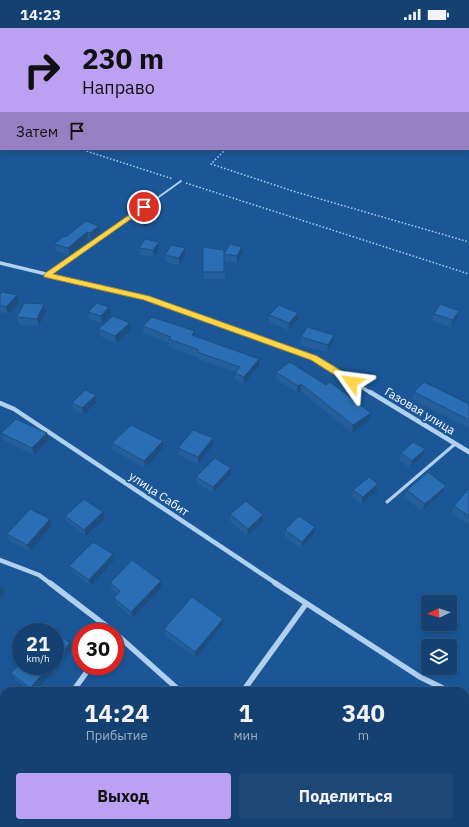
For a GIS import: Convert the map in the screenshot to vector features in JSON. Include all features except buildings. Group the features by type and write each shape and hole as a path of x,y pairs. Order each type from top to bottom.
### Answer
{"street":[{"name":"Газовая улица","path":"0,263 146,298 314,358 469,452"},
{"name":"улица Сабит","path":"0,403 14,409 306,604 420,677 441,687"},
{"path":"0,560 39,575 103,623"},
{"path":"246,687 306,604"},
{"path":"124,640 176,687"},
{"path":"76,687 85,675"}],"lane":[{"path":"47,275 181,182"},
{"path":"386,502 456,444"}],"path":[{"path":"83,150 469,274"},
{"path":"225,150 211,164 296,192 469,242"}],"route":[{"path":"144,207 47,275 146,298 314,358 352,382"}]}
